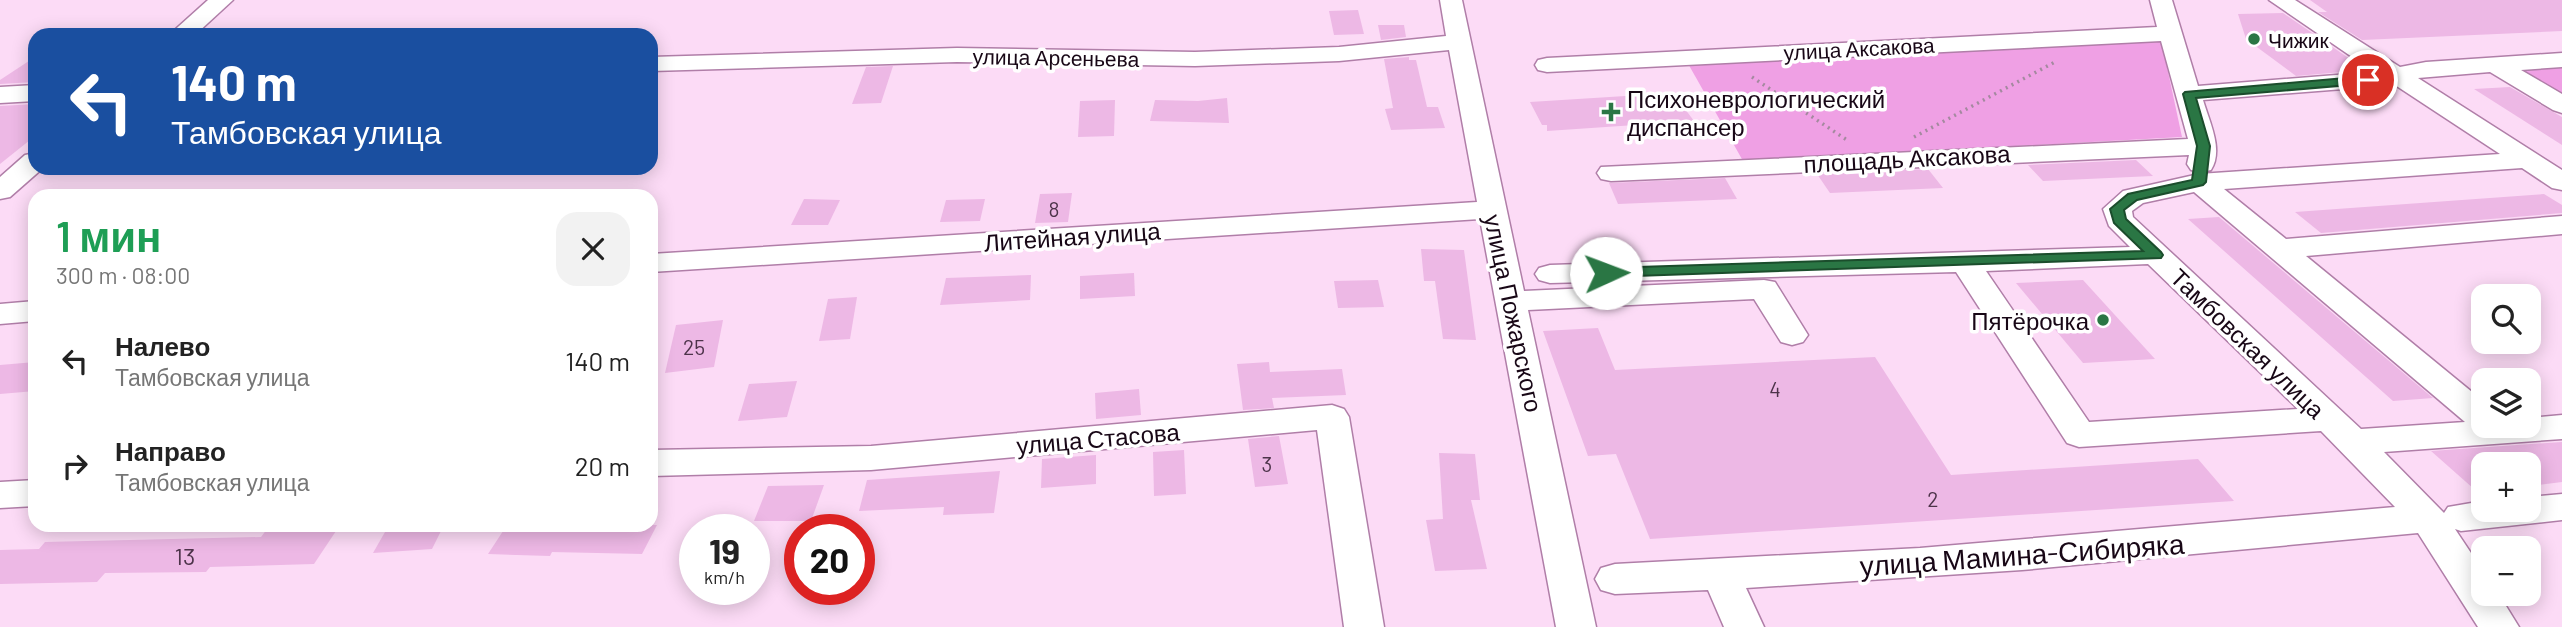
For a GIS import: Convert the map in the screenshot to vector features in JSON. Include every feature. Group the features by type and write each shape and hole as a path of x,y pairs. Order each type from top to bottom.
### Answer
{"street":[{"path":"189,28 222,0"},
{"name":"улица Пожарского","path":"1451,0 1576,627"},
{"path":"2161,0 2203,146 2199,182"},
{"path":"2280,0 2562,182"},
{"name":"улица Аксакова","path":"1547,65 2171,33"},
{"name":"улица Арсеньева","path":"658,64 957,55 1195,59 1339,54 1461,42"},
{"path":"2189,94 2368,80 2394,74 2562,60"},
{"path":"2494,64 2562,105"},
{"path":"0,95 28,93"},
{"name":"площадь Аксакова","path":"1611,173 2203,146"},
{"path":"2199,182 2527,160"},
{"path":"0,191 28,167"},
{"path":"2199,182 2471,408"},
{"name":"Тамбовская улица","path":"2199,182 2133,197 2117,209 2119,220 2341,431 2445,518 2499,627"},
{"name":"Литейная улица","path":"658,262 1493,210"},
{"path":"2278,249 2562,225"},
{"path":"1550,274 2156,255"},
{"path":"1965,263 2079,435 2341,431 2471,426"},
{"path":"1511,300 1764,289 1792,335"},
{"path":"0,314 28,312"},
{"name":"улица Стасова","path":"658,463 871,458 1332,417 1364,627"},
{"path":"2541,426 2562,427"},
{"path":"0,495 28,493"},
{"name":"улица Мамина-Сибиряка","path":"1615,579 1721,576 2203,540 2562,507"},
{"path":"1721,576 1744,627"}],"path":[{"path":"1721,56 1874,159 2057,61"}],"shaded area":[{"path":"2161,39 2182,137 1743,161 1686,60"},
{"path":"2562,68 2562,94 2522,70"}],"building":[{"path":"2310,0 2562,0 2562,31 2362,40 2318,12 2327,12"},
{"path":"1358,10 1364,34 1334,35 1329,11"},
{"path":"2283,13 2366,70 2296,76 2246,39 2238,14"},
{"path":"1378,25 1404,25 1406,37 1381,40"},
{"path":"1409,57 1409,60 1416,60 1427,107 1438,107 1445,128 1391,130 1385,109 1393,108 1384,59"},
{"path":"28,62 28,82 0,84 0,80"},
{"path":"893,66 881,103 852,104 866,67"},
{"path":"2510,87 2562,117 2562,145 2474,89"},
{"name":"Психоневрологический диспансер","path":"1673,93 1694,121 1547,131 1547,125 1542,125 1530,102"},
{"path":"1227,98 1229,123 1150,121 1155,100 1198,101"},
{"path":"1115,100 1114,136 1078,137 1080,101"},
{"path":"28,104 28,142 0,164 0,106"},
{"path":"2136,160 2153,176 2043,181 2028,165"},
{"path":"1928,169 1943,188 1830,193 1817,174"},
{"path":"1725,178 1737,199 1618,204 1609,183"},
{"path":"1072,193 1068,222 1035,223 1040,194"},
{"path":"2544,194 2562,205 2562,213 2321,233 2295,212"},
{"path":"804,199 840,200 828,225 791,225"},
{"path":"985,199 980,221 940,222 946,200"},
{"path":"2219,217 2433,398 2393,401 2188,219"},
{"path":"1421,249 1464,250 1476,340 1443,339 1435,281 1424,281"},
{"path":"1134,273 1135,296 1080,299 1080,276"},
{"path":"1031,275 1030,300 940,305 946,278"},
{"path":"1378,280 1384,307 1338,308 1334,281"},
{"path":"2083,280 2155,359 2083,363 2016,283"},
{"path":"857,297 850,339 819,341 828,299"},
{"path":"723,320 714,367 665,373 676,325"},
{"path":"1598,328 1615,370 1875,357 1951,475 2198,459 2234,501 1650,539 1616,454 1588,456 1543,331"},
{"path":"1269,362 1270,372 1342,369 1346,395 1272,398 1274,408 1243,410 1237,364"},
{"path":"28,363 28,392 0,394 0,365"},
{"path":"797,381 787,417 738,421 749,384"},
{"path":"1139,389 1141,415 1096,419 1095,393"},
{"path":"1279,436 1288,484 1255,487 1248,439"},
{"path":"2562,442 2562,482 2541,485 2541,452 2471,452 2471,486 2431,451"},
{"path":"1184,450 1186,494 1154,496 1153,452"},
{"path":"1439,453 1475,454 1480,500 1471,500 1487,569 1435,571 1426,520 1443,519"},
{"path":"1096,455 1096,484 1041,488 1042,459"},
{"path":"1000,471 994,513 943,515 944,507 859,511 867,480"},
{"path":"824,485 814,514 784,514 784,521 770,521 770,514 757,514 768,486"},
{"path":"265,532 335,532 314,564 210,567 206,572 105,573 97,582 0,584 0,550 39,549 45,542 261,537"},
{"path":"385,532 440,532 432,549 373,553"},
{"path":"502,532 653,532 642,554 488,554"}],"place":[{"name":"Чижик","path":"2254,39"},
{"name":"Психоневрологический диспансер","path":"1611,112"},
{"name":"Пятёрочка","path":"2103,320"}],"route":[{"path":"1606,273 2156,255 2119,220 2117,209 2133,197 2199,182 2203,146 2189,94 2368,80"}]}
